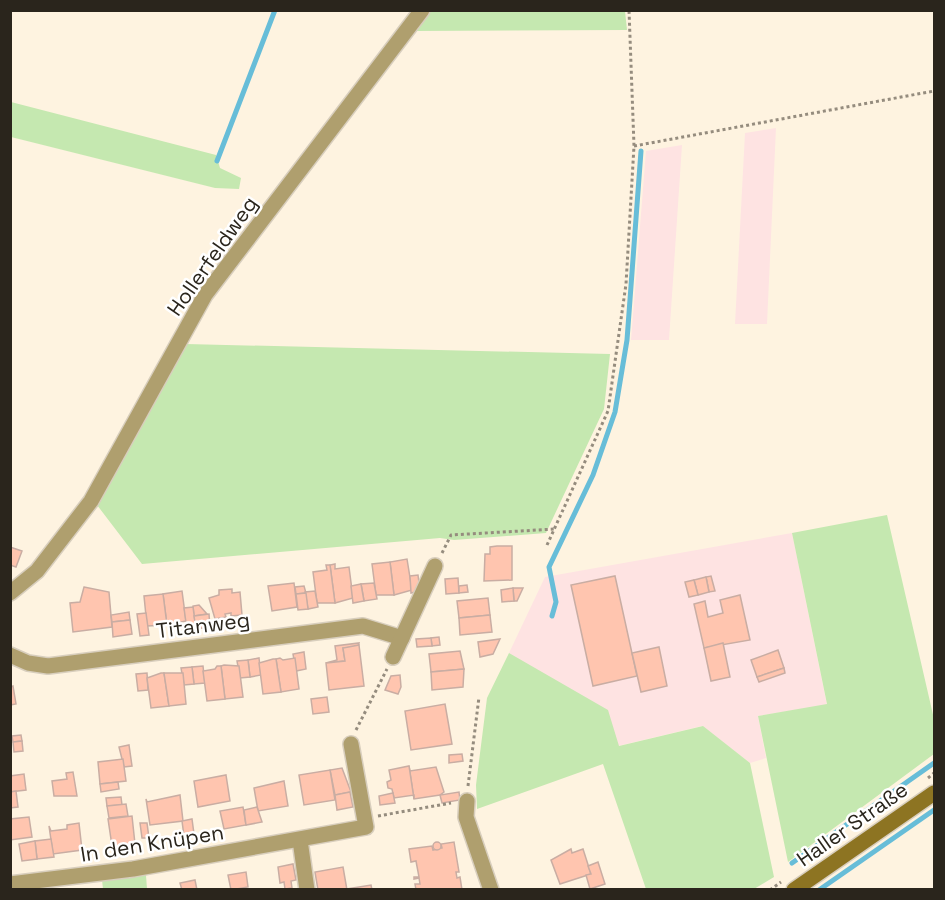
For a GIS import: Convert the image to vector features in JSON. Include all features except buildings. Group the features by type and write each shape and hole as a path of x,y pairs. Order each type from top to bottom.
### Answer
{"street":[{"name":"Hollerfeldweg","path":"10,593 37,571 91,501 205,294 422,10"},
{"path":"393,657 435,566"},
{"name":"Titanweg","path":"10,655 28,663 48,666 363,626 402,638"},
{"path":"351,744 366,827"},
{"name":"Haller Straße","path":"794,890 934,793"},
{"path":"467,801 466,817 491,890"},
{"name":"In den Knüpen","path":"10,884 133,869 366,827"},
{"path":"300,840 307,890"}],"path":[{"path":"547,545 608,411 626,284 634,146 629,10"},
{"path":"634,146 934,91"},
{"path":"451,535 555,529"},
{"path":"351,744 393,657"},
{"path":"366,827 379,815 467,801 479,697"}],"shaded area":[{"path":"776,128 767,324 735,324 745,133"},
{"path":"682,145 669,340 631,340 646,151"},
{"path":"792,533 827,705 758,716 766,758 750,763 702,726 618,746 509,653 545,577"}],"green space":[{"path":"430,10 625,11 627,30 414,31"},
{"path":"11,102 216,155 220,168 241,178 239,189 215,188 11,137"},
{"path":"186,344 610,354 604,409 546,533 454,540 440,538 142,564 97,505"},
{"path":"887,515 934,719 934,754 788,862 758,716 827,704 792,533"},
{"path":"509,653 608,710 619,746 703,726 750,763 774,877 754,889 646,889 603,764 477,809 476,785 487,698"},
{"path":"146,875 147,889 103,889 102,880"}],"waterway":[{"path":"217,161 275,10"},
{"path":"552,616 556,602 549,567 593,475 615,412 627,340 641,151"},
{"path":"792,863 934,763"},
{"path":"819,890 934,810"}]}
